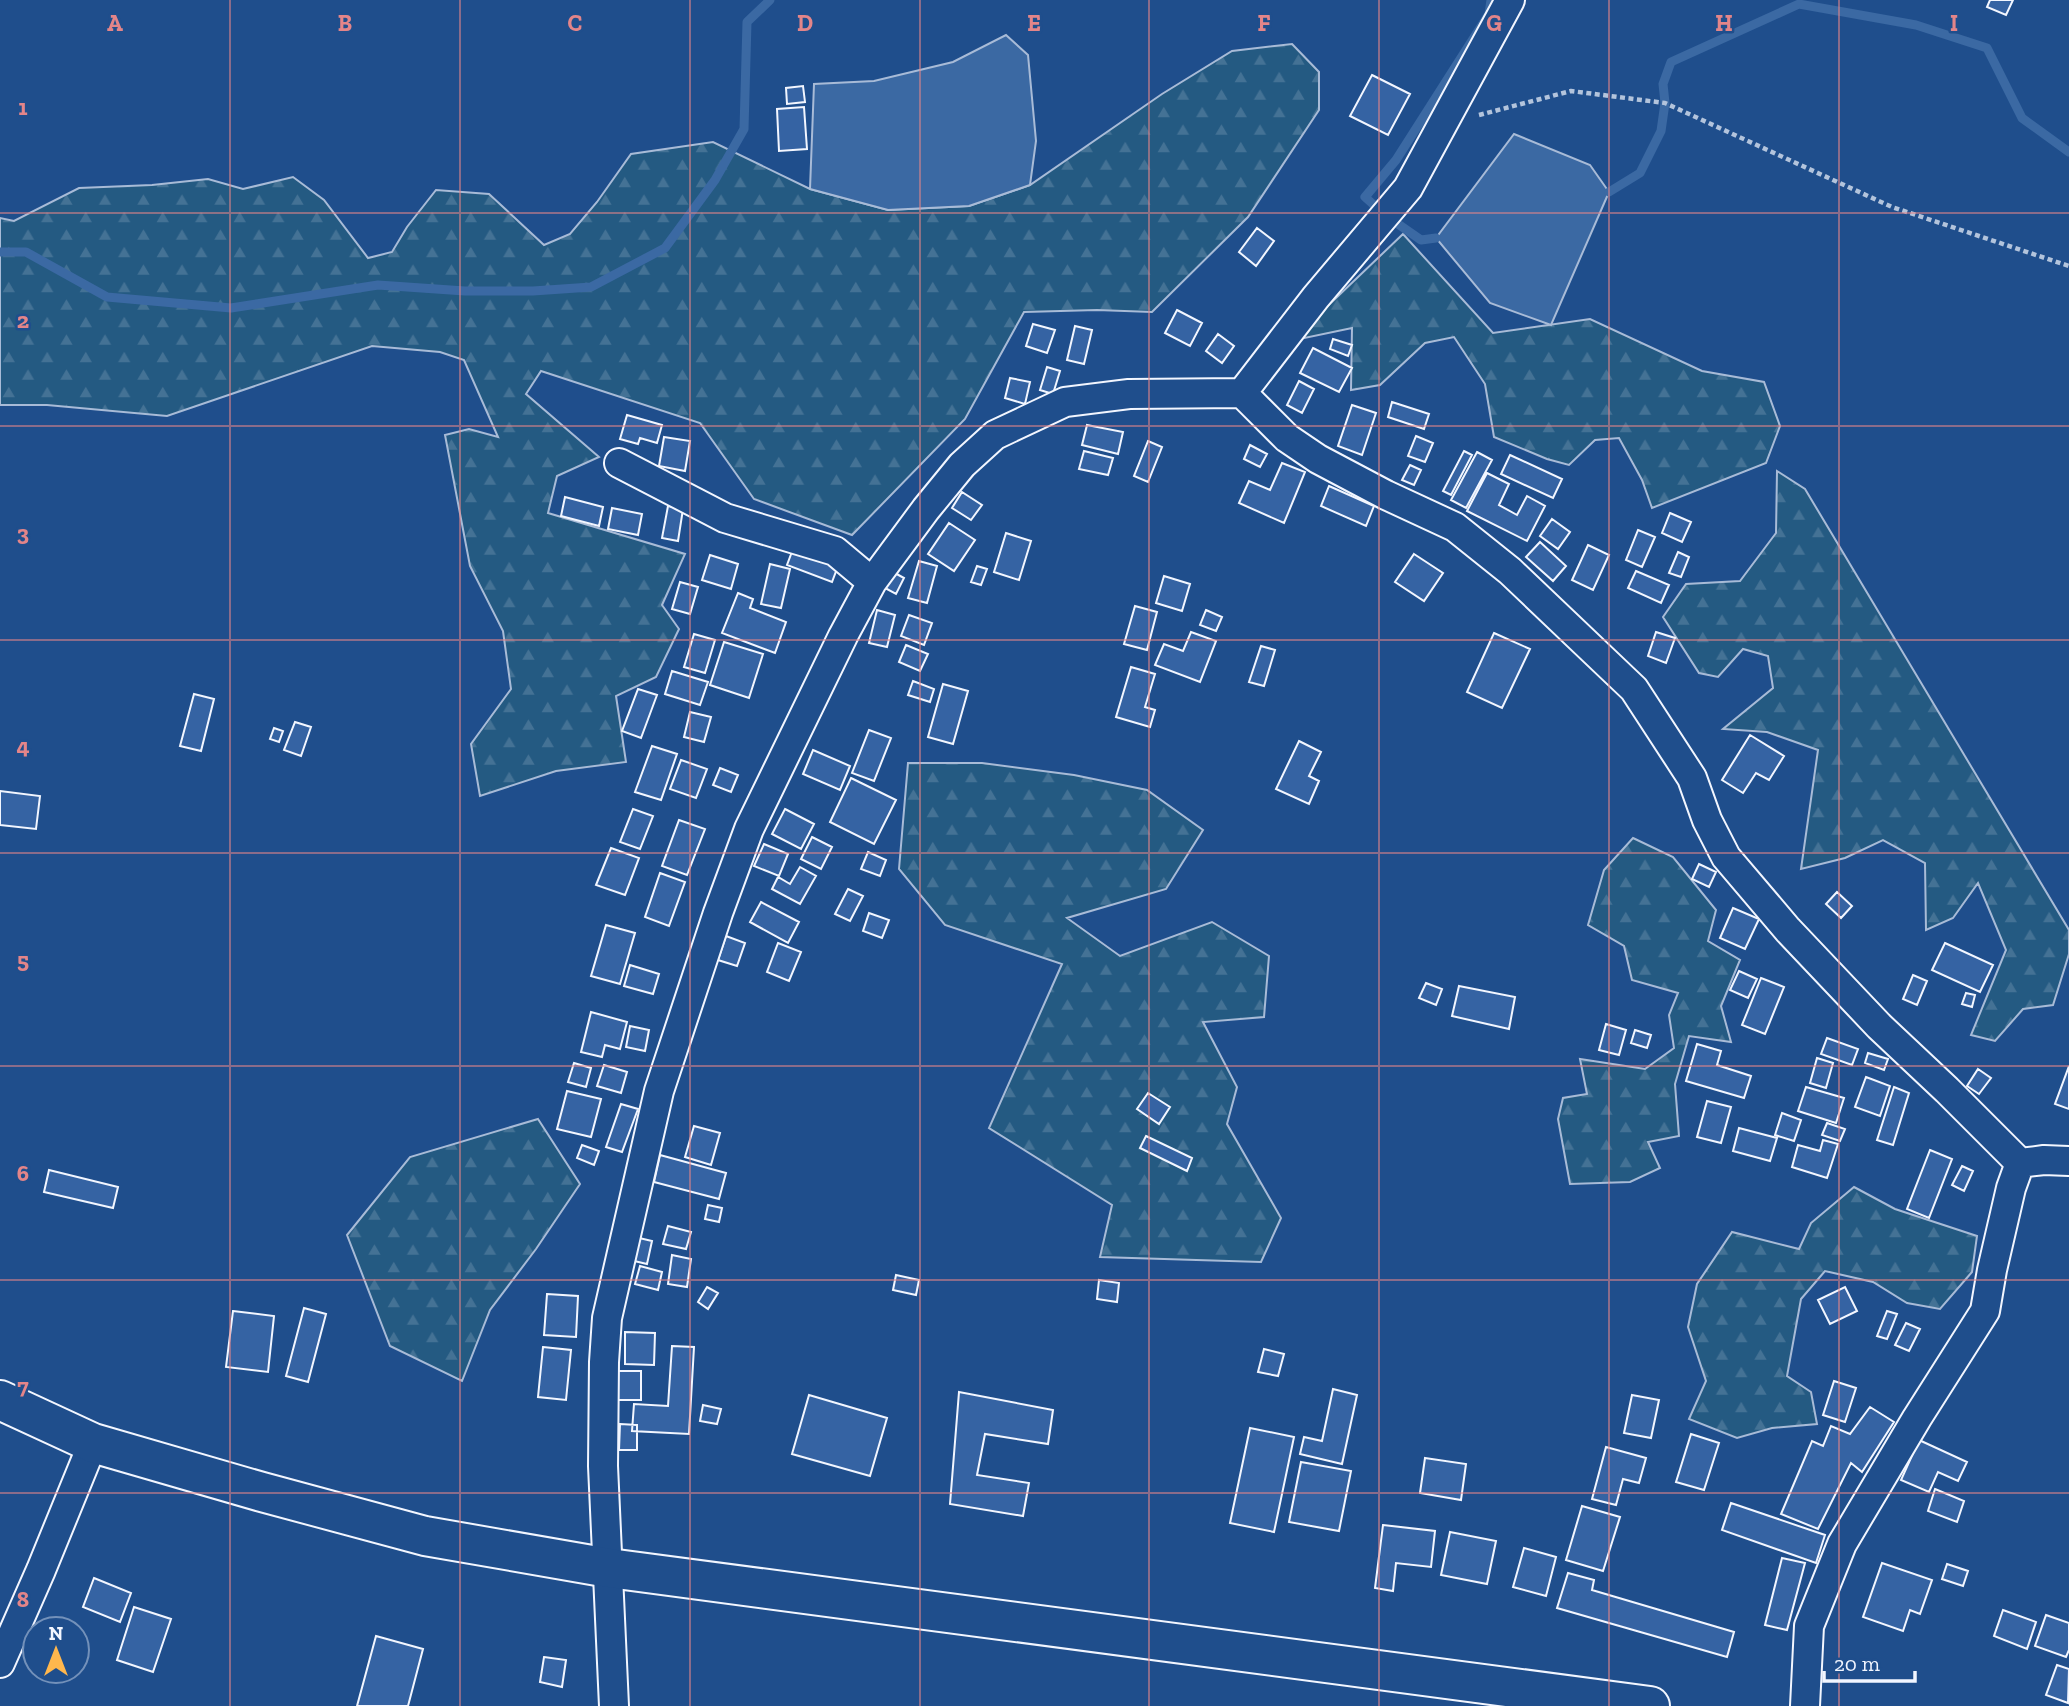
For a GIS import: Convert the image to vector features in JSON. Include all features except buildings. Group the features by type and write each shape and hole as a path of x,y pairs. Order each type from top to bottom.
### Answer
{"main road":[{"path":"0,1400 93,1443 425,1536 609,1568 1650,1706"}],"street":[{"path":"1242,393 1316,297 1408,188 1510,0"},
{"path":"614,1706 603,1466 607,1318 660,1091 718,913 749,830 872,582 962,465 995,435 1065,402 1129,394 1242,393 1287,438 1318,459 1455,527 1510,571 1634,688 1692,778 1707,820 1726,857 1788,930 1879,1026 2020,1163"},
{"path":"619,463 725,518 835,551 872,582"},
{"path":"2020,1163 2069,1161"},
{"path":"1805,1706 1809,1626 1842,1544 1985,1311 2011,1188 2020,1163"},
{"path":"0,1663 93,1443"}],"path":[{"path":"1443,125 1571,91 1665,103 1892,207 2069,266"}],"green space":[{"path":"1292,44 1319,72 1319,110 1248,217 1152,312 1024,312 965,419 852,535 754,499 700,423 541,371 526,394 599,457 557,476 548,513 685,554 662,605 679,629 656,677 616,696 626,762 556,771 480,796 471,744 511,689 503,631 470,566 445,435 469,429 498,437 464,360 440,352 372,346 167,416 47,405 0,405 0,218 14,221 79,188 208,179 243,189 293,177 324,200 368,258 392,252 407,227 436,190 489,194 544,245 570,234 631,154 713,142 810,189 888,210 969,206 1030,185 1162,94 1232,51"},
{"path":"1403,234 1493,333 1590,319 1702,371 1764,382 1780,426 1766,463 1652,508 1642,480 1619,438 1595,440 1569,465 1494,437 1485,384 1454,337 1425,343 1380,385 1351,390 1352,328 1295,340"},
{"path":"1777,471 1805,489 2069,930 2069,954 2053,1005 2023,1009 1995,1041 1971,1035 2006,950 1978,883 1953,918 1926,930 1925,863 1883,840 1845,858 1801,869 1818,750 1767,732 1723,729 1773,688 1768,656 1743,649 1718,677 1699,673 1663,617 1686,584 1740,581 1776,533"},
{"path":"908,763 982,763 1074,775 1147,790 1203,830 1166,889 1067,918 1120,956 1212,922 1269,956 1264,1017 1203,1022 1237,1087 1227,1124 1281,1218 1261,1262 1100,1257 1112,1205 989,1128 1062,964 945,925 899,869"},
{"path":"1633,838 1673,857 1716,910 1708,941 1740,960 1721,1006 1731,1042 1689,1036 1675,1084 1679,1136 1648,1142 1660,1168 1630,1182 1570,1184 1558,1119 1563,1098 1587,1094 1580,1059 1645,1069 1674,1048 1669,1015 1678,993 1632,980 1624,946 1588,925 1604,870"},
{"path":"538,1119 580,1184 490,1310 462,1381 390,1346 347,1235 410,1157"},
{"path":"1854,1187 1895,1209 1977,1236 1972,1272 1940,1309 1907,1303 1873,1282 1825,1271 1801,1299 1787,1376 1811,1392 1817,1424 1772,1428 1737,1438 1689,1419 1706,1381 1688,1327 1697,1284 1732,1232 1799,1249 1811,1223"}],"shaded area":[{"path":"1006,35 1028,55 1036,141 1030,185 969,206 888,210 810,189 814,84 874,81 953,62"},
{"path":"1514,134 1590,165 1609,192 1551,325 1490,303 1436,238"}],"waterway":[{"path":"0,252 26,252 107,297 231,308 378,285 465,291 533,291 591,287 665,248 715,180 744,129 747,22 770,0"},
{"path":"1436,238 1421,240 1365,197 1396,160 1489,14 1491,0"},
{"path":"1609,192 1640,173 1661,131 1665,103 1663,84 1671,62 1799,4 1916,25 1987,48 2022,118 2069,152"}]}
